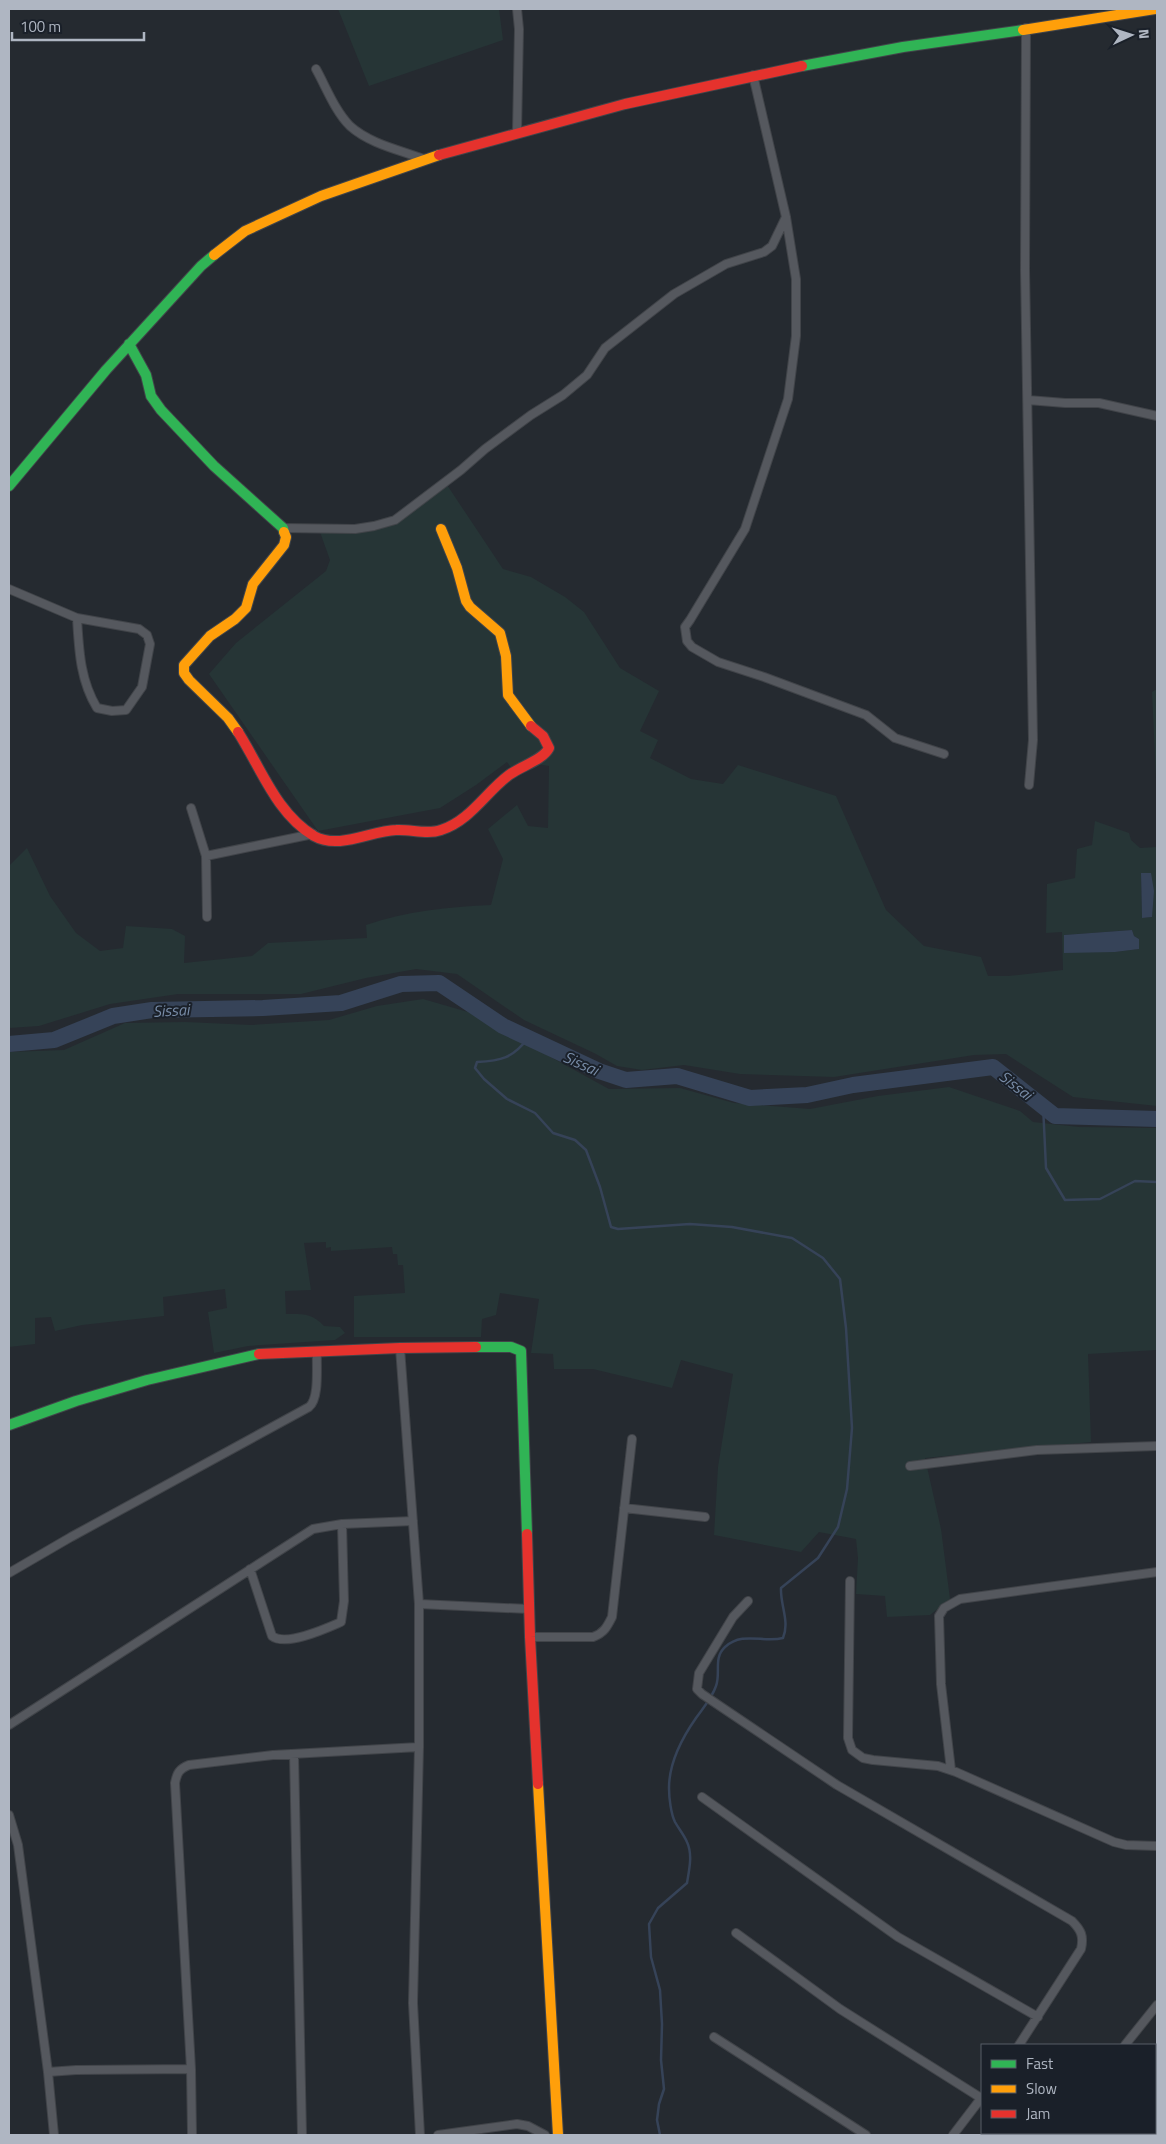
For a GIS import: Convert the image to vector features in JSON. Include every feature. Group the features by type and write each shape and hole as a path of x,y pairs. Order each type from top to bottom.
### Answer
{"street":[{"path":"517,9 519,29 517,132"},
{"path":"9,486 129,344 200,266 245,231 321,196 424,158 625,104 753,75 903,46 1132,14 1155,9"},
{"path":"1026,28 1025,270 1033,740 1028,785"},
{"path":"316,69 338,109 350,125 368,138 424,158"},
{"path":"753,75 786,217 796,278 796,336 788,399 745,529 686,627 685,633 692,647 718,662 866,716 895,738 944,754"},
{"path":"283,528 355,529 395,520 523,421 564,395 586,375 605,348 674,294 726,264 764,252 772,246 786,217"},
{"path":"129,344 146,375 151,396 161,410 220,471 283,528 286,537 284,545 252,584 246,608 235,619 210,636 184,665 184,670 188,679 233,724 281,802 298,824 326,840 337,841 391,829 439,831 461,819 507,776 527,763 540,760 546,754 548,743 543,736 534,731 508,695 506,656 500,633 470,607 466,601 460,577 441,529"},
{"path":"1028,400 1099,403 1157,416"},
{"path":"9,589 77,618 139,629 147,635 150,644 142,687 126,710 112,711 97,708 88,693 80,666 77,618"},
{"path":"190,808 206,856 207,917"},
{"path":"206,856 313,834"},
{"path":"9,1425 76,1401 255,1354 400,1348 511,1347 521,1350 530,1637 558,2135"},
{"path":"400,1348 419,1604 419,1747 413,2003 420,2135"},
{"path":"9,1573 309,1407 313,1404 316,1396 317,1350"},
{"path":"530,1637 593,1637 606,1629 612,1617 632,1439"},
{"path":"910,1466 1037,1450 1157,1446"},
{"path":"624,1508 705,1517"},
{"path":"9,1725 313,1529 342,1524 414,1521"},
{"path":"250,1569 272,1636 288,1639 341,1622 344,1601 342,1524"},
{"path":"951,1770 941,1684 938,1616 944,1608 960,1599 1157,1572"},
{"path":"850,1581 848,1738 852,1750 856,1754 873,1760 938,1766 1114,1842 1126,1845 1157,1846"},
{"path":"748,1601 733,1617 698,1673 698,1689 702,1694 838,1785 1072,1921 1082,1934 1081,1948 1020,2044"},
{"path":"419,1604 529,1609"},
{"path":"192,2135 191,2069 175,1783 177,1772 189,1765 294,1754 419,1747"},
{"path":"294,1754 302,2135"},
{"path":"702,1797 898,1937 1038,2017"},
{"path":"9,1816 18,1845 48,2072 54,2135"},
{"path":"736,1933 840,2009 981,2097"},
{"path":"1126,2044 1157,2005"},
{"path":"714,2037 866,2135"},
{"path":"48,2072 191,2069"},
{"path":"953,2135 981,2099"},
{"path":"438,2135 517,2124 528,2126 544,2135"}],"shaded area":[{"path":"338,9 499,9 503,40 369,86"},
{"path":"447,485 503,569 531,577 565,597 584,612 620,668 659,691 640,731 658,740 650,758 691,779 723,784 738,765 836,796 886,910 924,946 981,957 988,976 1008,976 1063,970 1062,932 1046,933 1047,884 1075,878 1077,849 1092,845 1095,821 1129,833 1131,840 1140,848 1157,847 1157,1106 1073,1097 1006,1054 974,1055 834,1077 740,1074 684,1065 642,1070 617,1066 524,1020 457,974 416,969 366,978 301,994 178,994 110,1004 39,1026 9,1028 9,866 27,848 50,896 76,933 100,951 123,948 126,926 172,929 185,936 184,963 252,956 268,943 367,938 366,925 396,916 428,910 491,905 503,859 488,829 517,805 528,826 548,828 549,766 525,762 512,769 507,762 440,808 318,831 209,674 236,643 326,571 330,560 320,532 352,533 397,524","holes":["1141,873 1152,917 1142,918","1132,930 1134,936 1139,939 1138,949 1115,952 1094,952 1064,935"]},
{"path":"1157,689 1157,799 1152,692"},
{"path":"423,999 468,1012 609,1089 680,1088 734,1103 810,1109 878,1096 949,1087 1020,1111 1033,1122 1079,1127 1157,1128 1157,1350 1088,1354 1091,1442 925,1458 941,1529 950,1599 930,1615 887,1617 885,1596 856,1594 858,1558 856,1539 819,1532 801,1552 714,1535 718,1467 733,1374 681,1360 672,1388 593,1369 554,1369 553,1354 531,1353 539,1299 500,1293 496,1315 482,1319 481,1337 354,1337 354,1296 405,1293 403,1265 398,1265 397,1254 393,1254 392,1247 331,1251 331,1247 326,1248 326,1242 304,1243 311,1290 285,1291 286,1314 307,1315 324,1326 340,1327 345,1333 335,1340 248,1346 214,1353 208,1312 227,1308 225,1289 163,1297 164,1316 82,1325 55,1331 51,1317 35,1318 35,1344 9,1347 9,1052 64,1050 125,1023 186,1022 251,1025 329,1020 377,1006"}],"water":[{"path":"1141,873 1151,873 1154,891 1152,917 1142,918"},
{"path":"1132,930 1134,936 1139,939 1139,949 1115,952 1064,953 1064,935"}],"waterway":[{"name":"Sissai","path":"9,1044 54,1040 113,1016 152,1010 263,1008 341,1003 401,984 439,983 503,1026 599,1071 626,1080 677,1076 750,1098 807,1095 853,1085 993,1067 1055,1116 1157,1119"},
{"path":"528,1038 512,1054 493,1061 477,1062 475,1068 484,1079 507,1099 535,1113 553,1133 575,1140 586,1150 600,1187 611,1227 618,1229 690,1224 732,1227 792,1238 823,1258 840,1279 846,1328 852,1428 847,1489 838,1527 818,1558 781,1588 786,1625 783,1638 746,1638 732,1642 721,1651 714,1690 686,1734 671,1770 669,1788 671,1810 675,1822 687,1842 690,1857 687,1883 658,1908 649,1924 651,1957 660,1990 662,2024 661,2060 664,2089 659,2104 657,2120 660,2135"},
{"path":"1043,1105 1046,1168 1065,1200 1100,1199 1135,1181 1157,1182"}],"traffic: fast":[{"path":"802,66 903,47 1023,30"},
{"path":"9,486 106,370 201,266 214,255"},
{"path":"129,344 146,375 151,396 161,410 214,466 283,528 284,532"},
{"path":"476,1347 511,1347 521,1351 527,1534"},
{"path":"9,1425 76,1401 147,1380 259,1354"}],"traffic: slow":[{"path":"1023,30 1155,9"},
{"path":"214,255 245,231 321,196 439,155"},
{"path":"441,529 457,568 466,601 470,607 500,633 506,656 508,695 531,726"},
{"path":"238,732 228,718 189,680 184,673 184,665 210,636 235,619 246,608 253,584 284,545 286,537 284,532"},
{"path":"538,1784 558,2135"}],"traffic: jam":[{"path":"439,155 625,104 802,66"},
{"path":"238,732 270,789 289,815 314,836 324,840 344,841 386,831 436,831 461,820 509,775 542,756 549,748 543,736 531,726"},
{"path":"259,1354 476,1347"},
{"path":"527,1534 530,1637 538,1784"}]}
